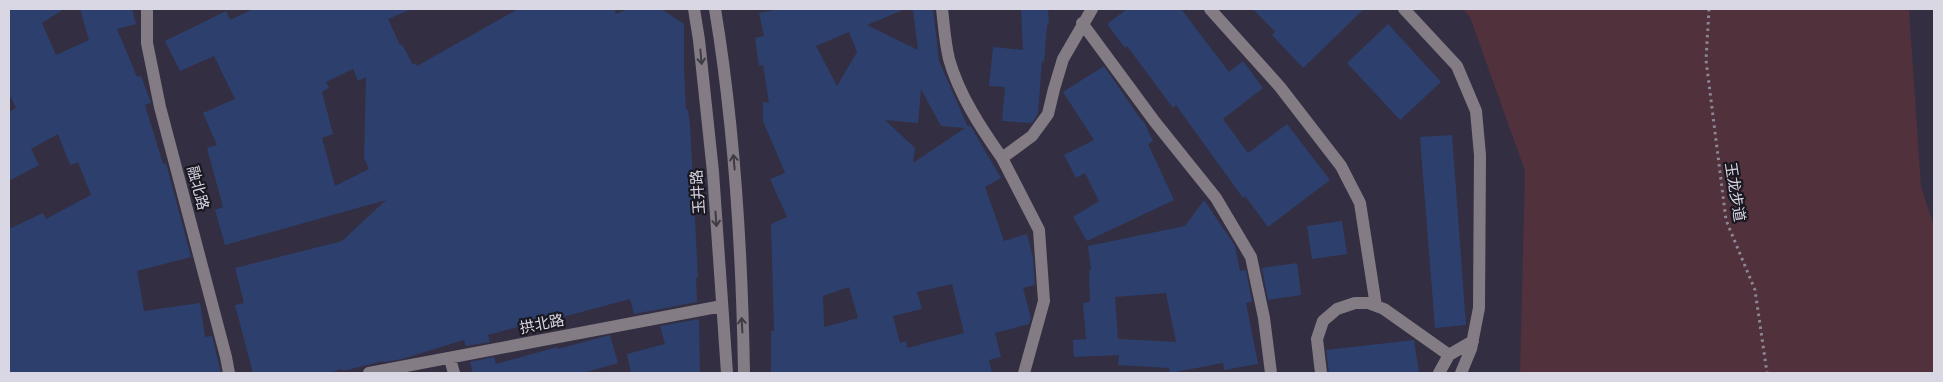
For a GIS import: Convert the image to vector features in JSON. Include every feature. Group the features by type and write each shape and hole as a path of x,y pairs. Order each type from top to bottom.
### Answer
{"street":[{"name":"融北路","path":"147,9 147,43 160,107 229,373"},
{"name":"玉井路","path":"694,9 713,172 727,373"},
{"path":"715,9 721,46 734,167 744,373"},
{"path":"942,9 949,58 960,91 986,136 1002,158 1038,230 1044,301 1024,373"},
{"path":"1002,158 1032,136 1048,114 1063,59 1082,23 1092,9"},
{"path":"1210,9 1280,87 1341,166 1360,202 1376,306"},
{"path":"1404,9 1457,66 1476,111 1480,155 1479,308 1473,341 1461,373"},
{"path":"1082,23 1155,122 1216,198 1251,257 1264,318 1272,373"},
{"path":"1321,373 1317,339 1324,321 1337,309 1354,303 1368,303 1384,309 1450,355"},
{"name":"拱北路","path":"368,373 722,306"},
{"path":"1439,373 1450,355 1473,341"},
{"path":"450,359 454,373"}],"path":[{"name":"玉龙步道","path":"1709,9 1706,60 1726,220 1755,290 1767,373"}],"shaded area":[{"path":"1462,9 1909,9 1921,186 1934,226 1934,373 1520,373 1525,171 1470,17"}],"building":[{"path":"9,9 64,9 42,23 56,55 89,40 80,9 132,9 136,24 117,29 137,77 141,76 151,103 145,105 163,164 166,163 191,257 137,271 144,311 200,303 205,337 212,336 221,373 9,373 9,229 43,213 46,219 91,195 78,162 70,165 58,134 31,149 39,165 9,181 9,112 16,108 9,93"},
{"path":"253,9 412,9 388,19 400,45 402,44 413,65 416,63 417,66 518,9 614,9 616,14 628,9 661,9 684,24 686,110 688,110 690,124 698,278 696,278 697,302 634,314 630,299 488,335 490,342 466,346 464,340 402,359 383,361 343,371 342,369 328,373 253,373 235,305 244,303 235,268 342,241 386,200 225,245 215,210 223,207 207,148 217,145 203,113 235,99 214,56 180,71 165,41 226,11 230,20","holes":["353,69 358,81 366,77 364,158 369,169 335,186 322,138 333,134 322,92 329,88 326,82"]},
{"path":"780,9 905,9 867,25 918,50 913,9 933,9 939,61 968,127 970,125 1001,178 985,187 1004,241 1027,234 1033,258 1035,285 1023,288 1031,318 1029,324 995,333 1001,357 989,360 992,373 771,373 771,331 774,331 771,224 787,217 770,179 785,173 763,121 763,102 769,103 763,65 759,66 755,38 764,36 759,13","holes":["849,32 857,52 837,86 816,46","921,89 941,126 965,128 913,163 915,148 885,120 918,123","952,284 964,333 907,348 906,341 900,343 893,316 922,309 917,292","849,287 858,318 824,327 823,296"]},
{"path":"1021,9 1048,9 1049,24 1047,25 1044,63 1042,60 1038,114 1032,123 1002,121 1005,87 989,86 993,47 1023,50"},
{"path":"1127,9 1181,9 1229,72 1243,61 1263,88 1223,119 1248,153 1287,124 1330,180 1268,227 1245,196 1243,198 1176,105 1173,108 1127,46 1125,48 1107,24"},
{"path":"1253,9 1364,9 1303,68 1272,35 1275,32"},
{"path":"1388,24 1441,82 1400,120 1347,63"},
{"path":"1104,66 1143,120 1153,141 1148,144 1174,200 1087,241 1073,217 1099,201 1085,173 1076,178 1064,155 1094,140 1063,92"},
{"path":"1452,135 1466,325 1435,328 1420,137"},
{"path":"1204,200 1235,246 1240,271 1246,270 1252,302 1246,303 1258,364 1224,370 1223,363 1170,373 1169,368 1118,365 1119,355 1074,357 1073,340 1086,339 1083,303 1090,302 1089,270 1091,270 1088,246 1185,226","holes":["1166,293 1176,342 1118,339 1115,297"]},
{"path":"1342,221 1347,254 1312,259 1307,226"},
{"path":"1297,263 1301,295 1268,300 1262,268"},
{"path":"699,319 700,373 631,373 627,354 665,344 660,326"},
{"path":"610,335 618,363 583,373 473,373 470,362 494,357 496,364"},
{"path":"1414,340 1419,373 1329,373 1326,350"}]}
